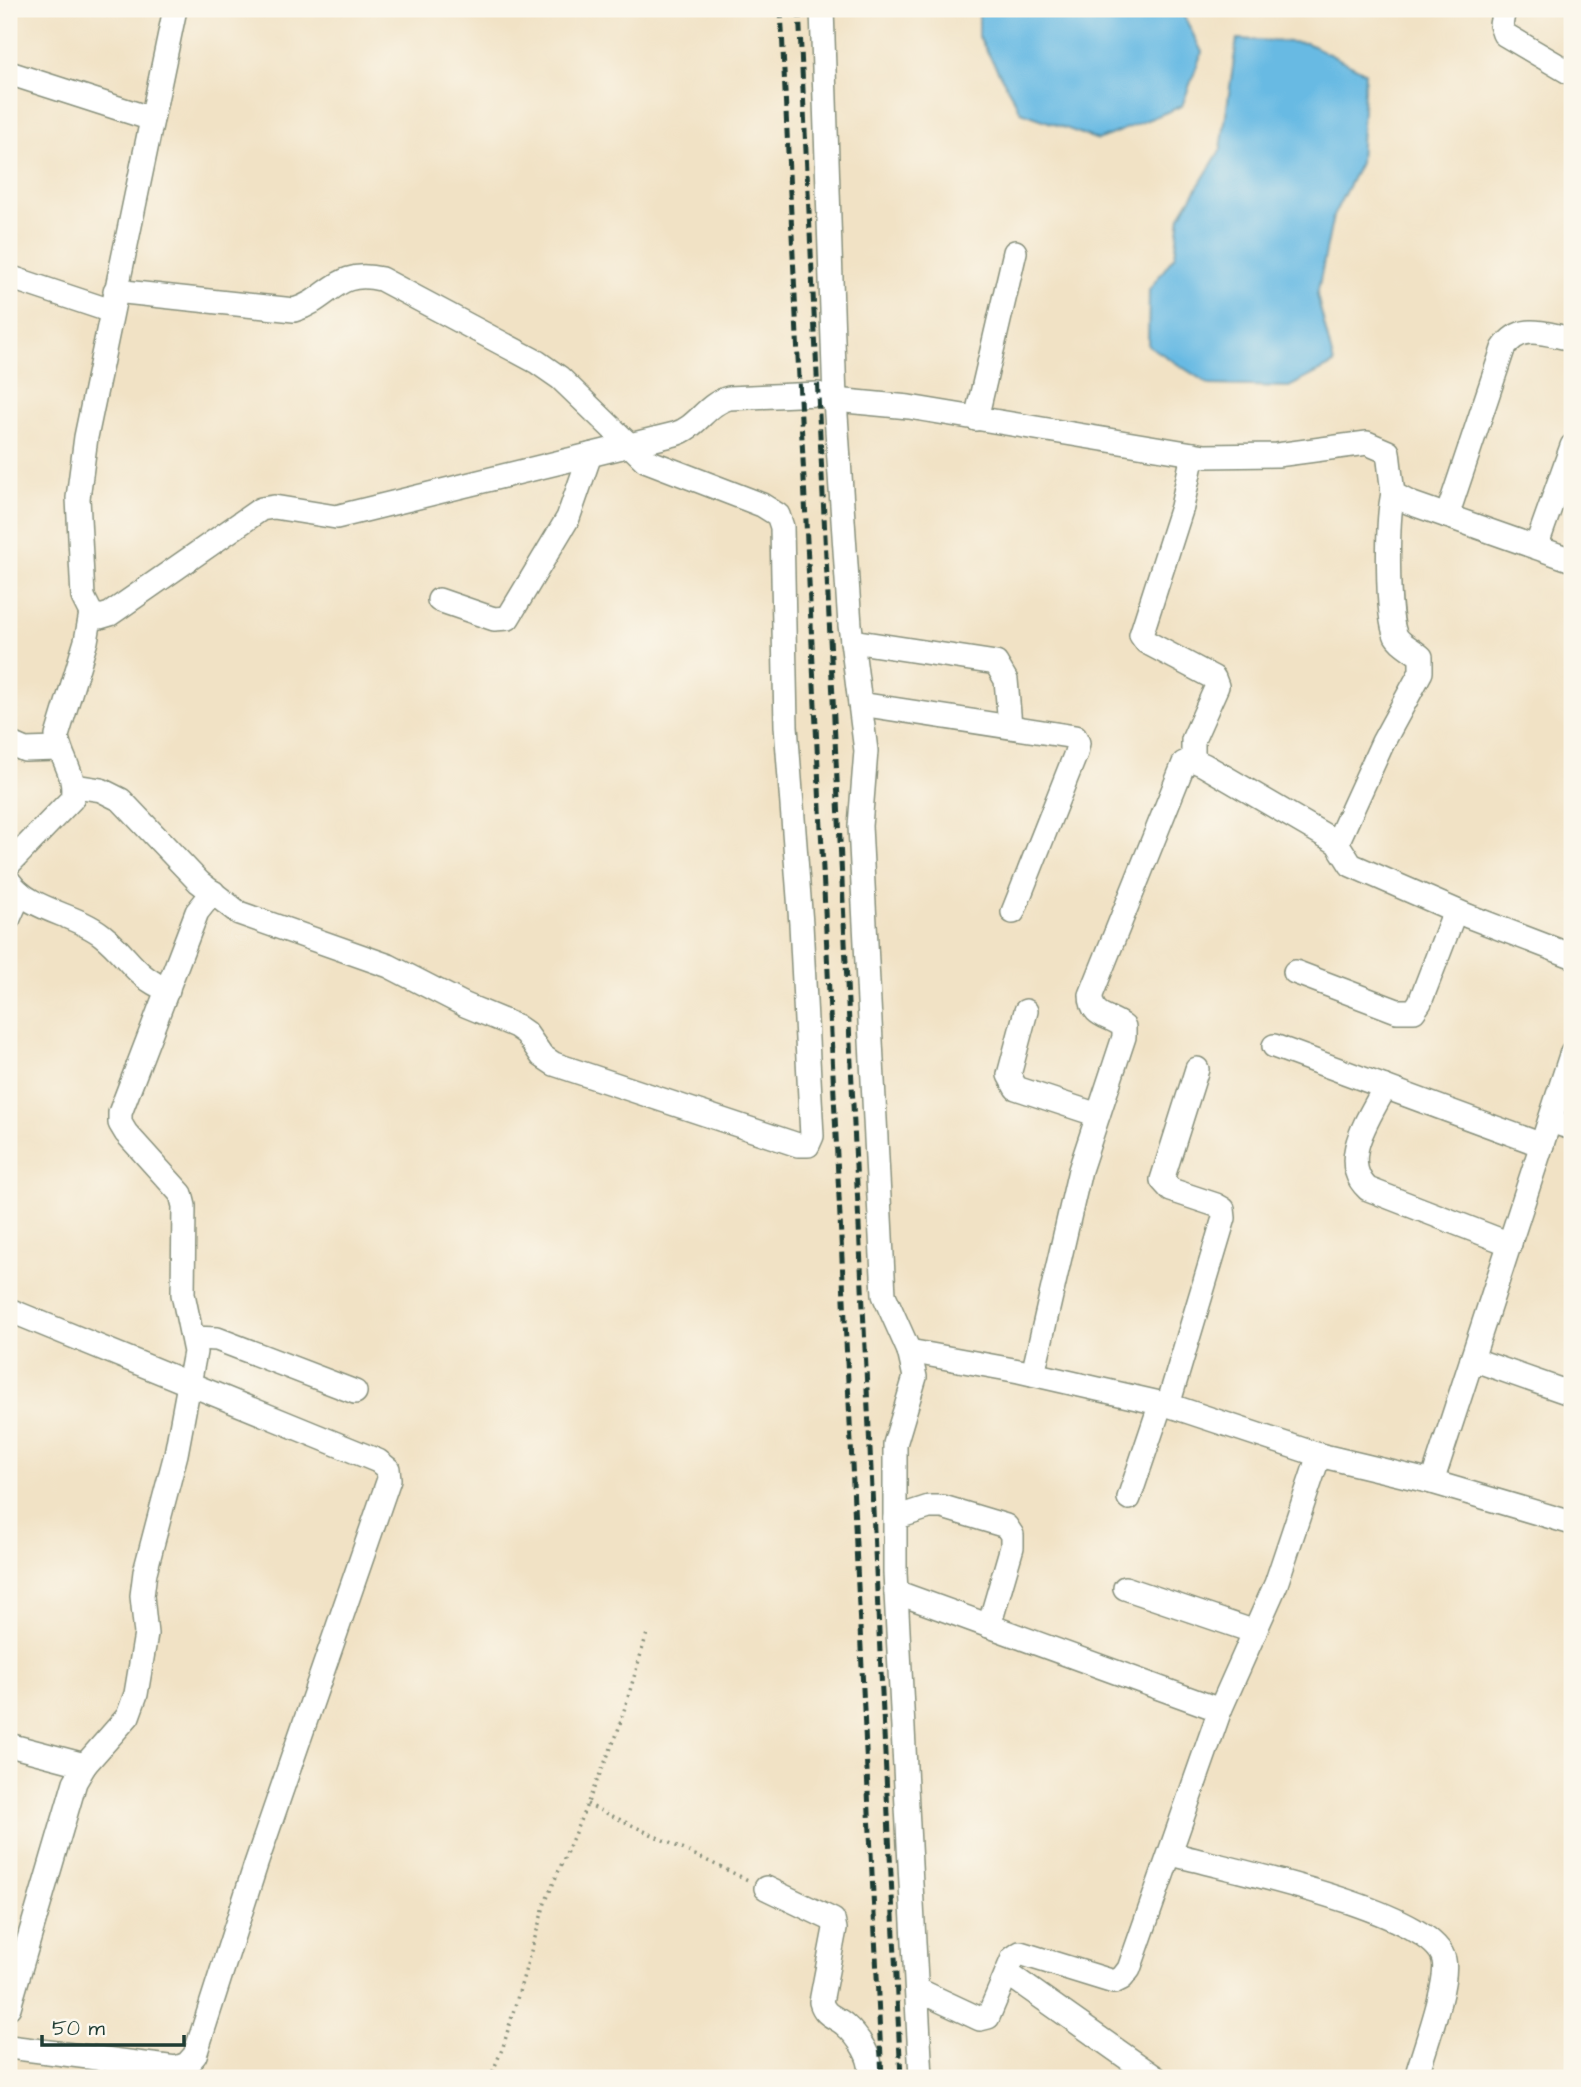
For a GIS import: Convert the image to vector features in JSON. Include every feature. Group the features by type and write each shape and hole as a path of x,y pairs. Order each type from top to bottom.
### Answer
{"street":[{"path":"9,864 72,799 75,786 58,750 57,736 86,641 91,613 83,597 78,498 86,437 175,9"},
{"path":"821,9 835,400 852,641 866,751 860,826 884,1294 909,1351 915,1377 896,1431 895,1518 896,1592 921,2078"},
{"path":"1504,9 1501,25 1504,34 1572,74"},
{"path":"9,73 152,118"},
{"path":"976,419 1015,252"},
{"path":"9,277 113,301 294,310 306,307 341,281 353,276 381,279 537,362 579,396 628,446 656,466 773,510 782,527 786,726 801,924 812,1136 808,1145 798,1145 554,1064 542,1056 526,1033 516,1026 465,1005 389,966 250,919 213,892 121,800 101,790 75,786"},
{"path":"1447,516 1503,349 1511,337 1521,331 1532,331 1572,339"},
{"path":"91,613 100,617 110,614 261,509 274,507 336,517 689,429 716,401 729,398 818,394 835,400 976,419 1193,454 1277,455 1367,443 1388,452 1392,494 1387,531 1394,628 1403,644 1421,657 1421,672 1383,741 1337,844"},
{"path":"1535,547 1572,446"},
{"path":"1192,760 1193,740 1217,686 1214,678 1146,642 1141,635 1182,507 1193,454"},
{"path":"439,600 494,619 508,618 568,518 590,455"},
{"path":"1392,494 1572,560"},
{"path":"852,641 996,663 1006,680 1010,725"},
{"path":"860,704 1068,734 1078,743 1013,912"},
{"path":"9,743 25,750 58,750"},
{"path":"1192,760 1337,844 1351,865 1455,911 1572,956"},
{"path":"1033,1374 1080,1170 1124,1037 1124,1027 1097,1013 1091,1004 1091,996 1177,775 1184,763 1192,760"},
{"path":"9,918 14,887 100,933 142,978 168,990"},
{"path":"9,2007 75,1782 85,1765 128,1716 136,1694 146,1634 142,1596 145,1572 176,1454 195,1352 183,1294 184,1206 181,1194 120,1123 122,1103 197,912 213,892"},
{"path":"1295,972 1397,1011 1414,1011 1420,1002 1455,911"},
{"path":"1026,1011 1009,1074 1011,1083 1016,1088 1098,1115"},
{"path":"1274,1046 1542,1145"},
{"path":"1432,1482 1572,1052"},
{"path":"1129,1498 1165,1404 1224,1218 1223,1209 1171,1191 1162,1180 1197,1069"},
{"path":"1385,1087 1354,1154 1354,1168 1360,1182 1368,1189 1510,1244"},
{"path":"1550,1121 1572,1128"},
{"path":"9,1310 377,1461 388,1469 386,1491 256,1864 195,2055 187,2064 176,2068 9,2047"},
{"path":"193,1338 217,1339 355,1392"},
{"path":"909,1351 1033,1374 1165,1404 1319,1455 1432,1482 1572,1523"},
{"path":"1472,1359 1572,1394"},
{"path":"918,1990 980,2019 988,2017 993,2010 1013,1958 1020,1953 1114,1982 1122,1978 1129,1969 1172,1854 1220,1710 1276,1584 1319,1455"},
{"path":"895,1518 929,1507 943,1507 1006,1526 1012,1535 1012,1547 989,1626"},
{"path":"1125,1588 1255,1632"},
{"path":"896,1592 1220,1710"},
{"path":"9,1745 85,1765"},
{"path":"1172,1854 1351,1900 1419,1932 1437,1945 1444,1958 1444,1976 1416,2078"},
{"path":"766,1888 833,1920 835,1928 821,2002 823,2010 844,2024 867,2053 871,2062 870,2078"},
{"path":"1007,1973 1156,2078"}],"path":[{"path":"490,2078 503,2047 545,1903 617,1734 648,1630"},
{"path":"587,1804 766,1888"}],"water":[{"path":"979,9 1174,9 1183,14 1202,52 1182,106 1098,140 1021,112 979,37"},
{"path":"1237,39 1307,43 1365,72 1360,163 1333,216 1317,295 1334,364 1289,387 1210,385 1148,345 1149,290 1175,255 1180,216 1221,149"}],"railway":[{"path":"781,9 882,2078"},
{"path":"799,9 901,2078"}]}
